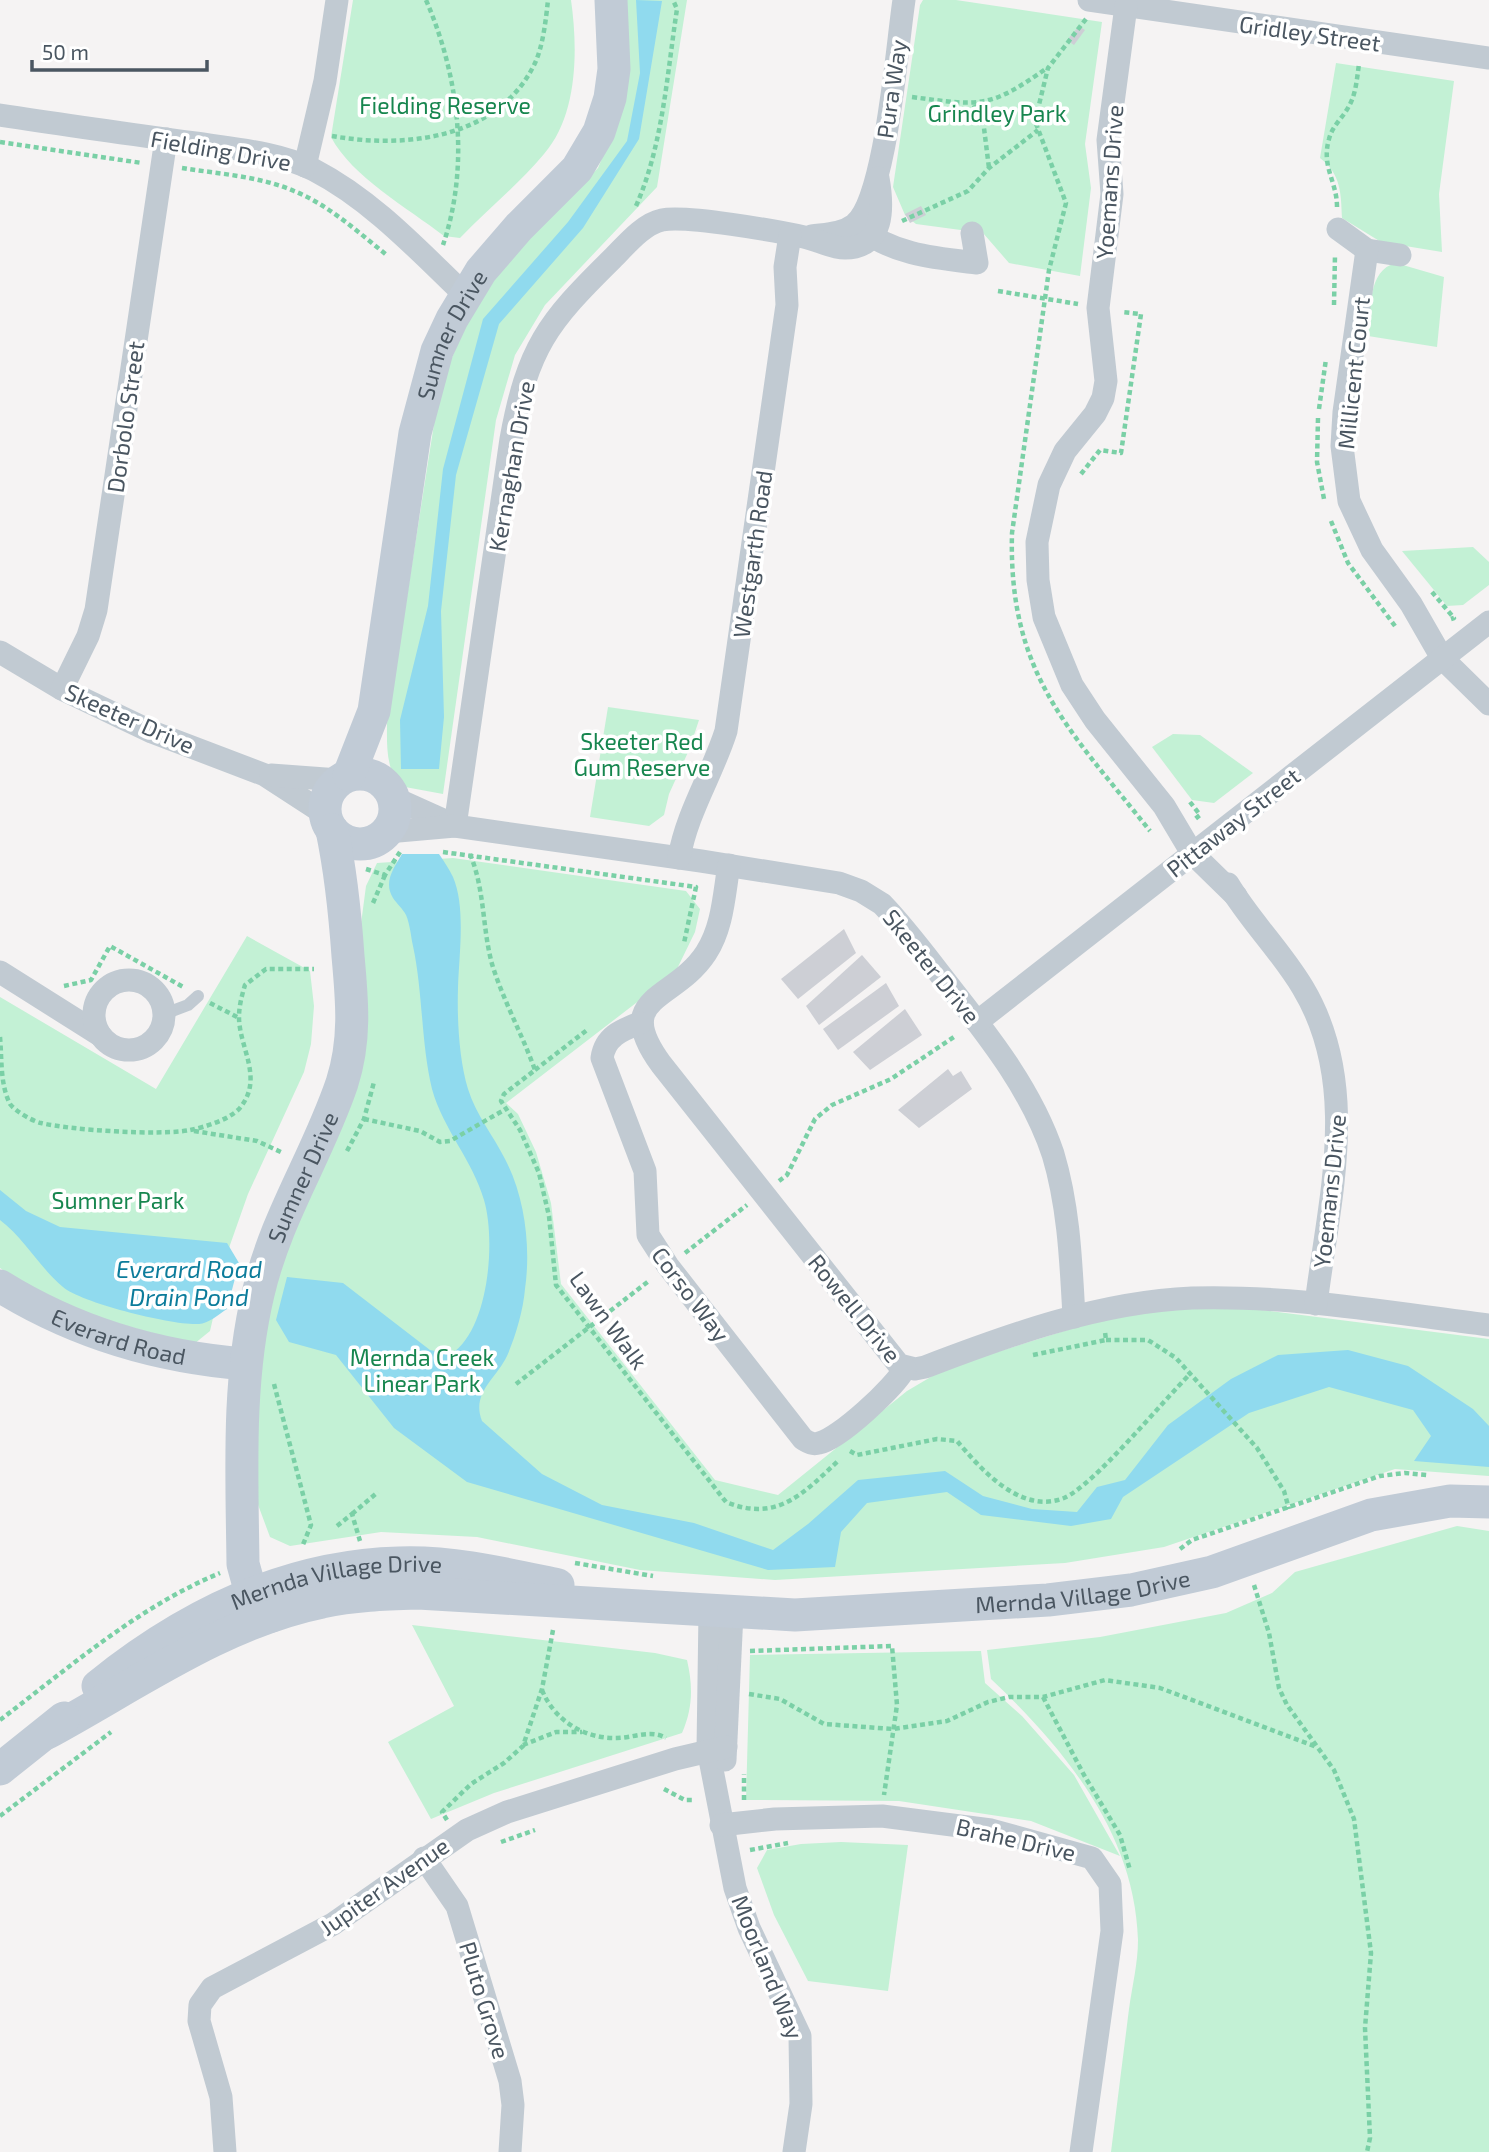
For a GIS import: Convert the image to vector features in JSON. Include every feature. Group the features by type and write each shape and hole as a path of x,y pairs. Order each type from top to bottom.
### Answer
{"street":[{"path":"304,166 314,133 337,0"},
{"name":"Sumner Drive","path":"344,778 374,712 415,433 424,390 437,351 470,288 519,227 577,169 599,132 610,99 614,69 611,0"},
{"name":"Pura Way","path":"869,228 882,201 878,178 904,0"},
{"name":"Gridley Street","path":"1090,0 1489,58"},
{"name":"Yoemans Drive","path":"1126,6 1108,140 1112,194 1098,308 1107,381 1095,414 1065,451 1049,485 1037,542 1038,580 1044,617 1072,685 1095,720 1236,896 1303,988 1319,1019 1336,1083 1336,1141 1316,1304"},
{"name":"Fielding Drive","path":"0,115 278,157 304,166 344,188 470,288"},
{"name":"Dorbolo Street","path":"62,689 88,636 96,610 166,139"},
{"name":"Kernaghan Drive","path":"455,826 515,416 528,369 548,327 633,238 659,220 685,219 798,236 869,228"},
{"path":"869,228 907,253 977,263 972,233"},
{"path":"1338,229 1367,250 1400,255"},
{"name":"Westgarth Road","path":"687,859 699,828 698,798 711,774 726,731 787,305 800,270 798,236"},
{"name":"Millicent Court","path":"1367,250 1344,412 1344,472 1349,501 1359,526 1411,604 1449,653"},
{"name":"Pittaway Street","path":"977,1022 1489,622"},
{"name":"Skeeter Drive","path":"0,652 62,689 152,732 265,775 328,822"},
{"path":"1449,653 1489,703"},
{"name":"Sumner Drive","path":"374,712 391,794"},
{"name":"Skeeter Drive","path":"265,775 344,778"},
{"path":"372,776 391,794 393,821 383,835 359,844 348,842 328,822 327,795 344,778 372,776"},
{"name":"Skeeter Drive","path":"391,794 455,826"},
{"name":"Sumner Drive","path":"261,1583 242,1484 258,1368 251,1325 267,1259 305,1165 322,1133 349,1057 352,996 346,914 328,822"},
{"name":"Skeeter Drive","path":"383,835 455,826 839,883 861,891 882,904 977,1022 1017,1079 1038,1117 1053,1154 1068,1222 1074,1317"},
{"name":"Sumner Drive","path":"346,914 383,835"},
{"path":"640,1023 648,1007 690,972 715,937 729,865"},
{"path":"0,972 48,988 68,1004 100,995 118,982 139,982 157,994 164,1014 158,1035 140,1049 118,1049 100,1035 69,1018 48,988"},
{"path":"100,995 94,1015 100,1035"},
{"name":"Rowell Drive","path":"640,1023 645,1042 661,1064 899,1365 905,1368 925,1367 1007,1336 1074,1317 1135,1304 1191,1298 1243,1298 1316,1304 1489,1325"},
{"name":"Corso Way","path":"640,1023 613,1035 603,1050 602,1058 645,1171 648,1235 668,1266 803,1439 812,1444 820,1443 837,1433 889,1391 905,1368"},
{"name":"Everard Road","path":"0,1286 49,1314 130,1344 209,1361 258,1368"},
{"name":"Mernda Village Drive","path":"0,1769 47,1733 138,1655 187,1623 261,1583 356,1566 400,1563 446,1565 665,1594 721,1612 795,1615 1048,1600 1131,1590 1246,1561 1371,1515 1450,1501 1489,1502"},
{"name":"Moorland Way","path":"721,1612 717,1748 721,1825 735,1888 749,1928 800,2036 801,2104 794,2152"},
{"name":"Jupiter Avenue","path":"225,2152 221,2097 199,2021 200,2005 205,1995 224,1981 333,1924 457,1836 507,1812 717,1748"},
{"name":"Brahe Drive","path":"721,1825 882,1816 991,1830 1069,1849 1092,1858 1110,1884"},
{"name":"Pluto Grove","path":"424,1858 457,1906 510,2081 513,2105 510,2152"},
{"path":"1080,2152 1112,1931 1110,1884"}],"lane":[{"path":"164,1014 188,1004 198,996"}],"path":[{"path":"314,133 378,142 453,133 474,123 510,98 535,63 548,0"},
{"path":"628,214 636,206 648,180 677,9 673,0"},
{"path":"890,94 974,105 1018,89 1048,68 1085,24 1090,0"},
{"path":"1048,68 1035,121 1066,203 1066,214 1054,242 1012,533 1011,566 1021,632 1035,670 1062,722 1161,846 1200,815 1184,793"},
{"path":"974,105 984,128 989,168"},
{"path":"869,228 891,227 968,191 989,168 1038,130"},
{"path":"998,291 1046,299"},
{"path":"1076,485 1100,450 1121,453 1141,314 1121,312"},
{"path":"535,1070 493,968 485,934 479,876 470,854 696,887 681,949"},
{"path":"48,988 91,980 110,946 239,1018"},
{"path":"190,1130 224,1119 238,1110 246,1098 251,1080 250,1060 239,1018 245,985 266,970 280,967 314,969"},
{"path":"364,1119 420,1131 440,1142 450,1141 504,1110 500,1101 504,1094 597,1022"},
{"path":"0,1037 0,1084 10,1106 39,1123 132,1131 190,1130 257,1141 305,1165"},
{"name":"Lawn Walk","path":"504,1110 520,1130 539,1173 549,1216 556,1285 726,1502 743,1509 782,1506 849,1451 857,1455 937,1439 957,1441 990,1478 1017,1495 1041,1499 1063,1498 1087,1480 1190,1374"},
{"path":"516,1384 588,1326"},
{"path":"1106,1340 1148,1340 1164,1348 1257,1448 1284,1491 1289,1509"},
{"path":"0,1720 154,1607 196,1583 261,1583 302,1547 311,1525 258,1368"},
{"path":"1172,1554 1192,1540 1380,1476 1405,1473 1431,1476"},
{"path":"337,1526 378,1492"},
{"path":"352,1514 361,1542"},
{"path":"349,1543 368,1541"},
{"path":"302,1547 314,1546"},
{"path":"572,1563 655,1577 665,1594"},
{"path":"1269,1633 1279,1688 1334,1770 1354,1819 1371,1954 1365,2028 1370,2138 1367,2152"},
{"path":"747,1662 747,1651 892,1646 897,1686 882,1816"},
{"path":"746,1694 780,1699 824,1724 893,1729 947,1721 998,1700 1043,1697 1105,1679 1160,1688 1317,1747"},
{"path":"746,1707 747,1684"},
{"path":"542,1689 558,1714 582,1732"},
{"path":"1043,1697 1084,1775 1120,1835 1130,1872 1110,1884"},
{"path":"523,1746 539,1736 556,1732 582,1732 617,1738 660,1734 666,1738 675,1759"},
{"path":"744,1770 746,1822 751,1852 794,1842"}],"green space":[{"name":"Fielding Reserve","path":"353,0 571,0 575,39 573,81 564,120 544,154 460,238 444,236 366,179 340,152 331,137"},
{"path":"621,0 687,0 657,187 545,305 515,355 496,420 443,794 405,787 398,782 391,767 387,749 387,723 440,386 474,305 503,264 598,168 614,129"},
{"name":"Grindley Park","path":"923,0 956,0 1102,22 1085,144 1091,188 1080,276 1009,263 983,233 916,224 905,215 893,187 920,5"},
{"path":"1336,63 1454,81 1439,194 1442,252 1381,242 1342,218 1336,177 1320,158"},
{"path":"1396,263 1444,277 1437,347 1368,336 1375,283 1387,267"},
{"path":"1473,547 1489,562 1489,585 1463,605 1447,606 1402,551"},
{"name":"Skeeter Red Gum Reserve","path":"608,707 699,720 669,794 664,815 649,826 590,817"},
{"path":"1173,734 1200,735 1253,773 1214,803 1192,800 1152,747"},
{"name":"Mernda Creek Linear Park","path":"453,858 686,891 700,909 695,932 675,973 506,1103 518,1114 536,1152 551,1203 561,1284 715,1480 778,1495 907,1391 946,1368 1096,1321 1169,1309 1238,1307 1489,1339 1489,1476 1395,1469 1164,1547 1065,1563 775,1580 640,1570 477,1537 381,1532 290,1546 270,1537 257,1502 257,1350 301,1204 359,939 366,886 377,863"},
{"name":"Sumner Park","path":"247,936 310,971 314,1006 311,1044 304,1072 248,1194 230,1245 210,1331 194,1344 118,1323 69,1306 22,1283 0,1268 0,997 156,1089"},
{"path":"1457,1526 1489,1531 1489,2152 1111,2152 1137,1957 1134,1901 1124,1864 1110,1829 1091,1796 1045,1734 991,1679 987,1650 1100,1637 1226,1613 1272,1593 1295,1572"},
{"path":"412,1625 655,1653 687,1660 691,1697 686,1724 682,1733 494,1793 431,1819 388,1742 454,1706"},
{"path":"981,1651 985,1683 1022,1716 1074,1775 1120,1856 1031,1821 899,1801 746,1800 750,1655"},
{"path":"841,1842 908,1845 888,1991 808,1981 774,1915 757,1868 767,1850 801,1844"}],"water":[{"path":"636,0 662,1 639,139 583,228 499,324 456,475 441,611 444,717 439,769 401,769 400,720 428,606 443,469 483,319 568,222 627,141 640,73"},
{"path":"402,854 439,854 453,877 461,917 458,1013 465,1077 475,1108 512,1174 525,1222 527,1273 521,1314 507,1356 482,1394 479,1411 482,1421 542,1474 602,1505 694,1523 773,1550 808,1524 858,1480 945,1471 983,1496 1032,1509 1077,1512 1097,1487 1125,1480 1168,1425 1231,1379 1278,1355 1348,1350 1408,1366 1473,1409 1489,1426 1489,1467 1414,1461 1431,1436 1413,1410 1329,1387 1249,1413 1123,1497 1111,1519 1071,1526 981,1515 947,1492 867,1503 841,1532 835,1567 768,1570 467,1482 394,1428 336,1355 289,1342 276,1320 287,1277 343,1283 430,1350 451,1354 464,1342 481,1305 489,1260 488,1217 473,1172 443,1118 432,1089 409,926 406,915 393,898 389,886 391,875"},
{"name":"Everard Road Drain Pond","path":"0,1190 26,1211 60,1227 227,1243 239,1263 227,1309 206,1322 187,1324 129,1312 73,1293 54,1279 0,1220"}],"building":[{"path":"1079,26 1085,30 1074,45 1067,40"},
{"path":"921,206 926,215 910,223 905,214"},
{"path":"844,929 856,953 798,999 781,979"},
{"path":"862,955 881,977 819,1025 806,1006"},
{"path":"886,983 899,1006 838,1050 823,1029"},
{"path":"905,1009 922,1035 870,1070 853,1052"},
{"path":"948,1069 953,1076 961,1071 972,1089 919,1128 898,1110"}]}
